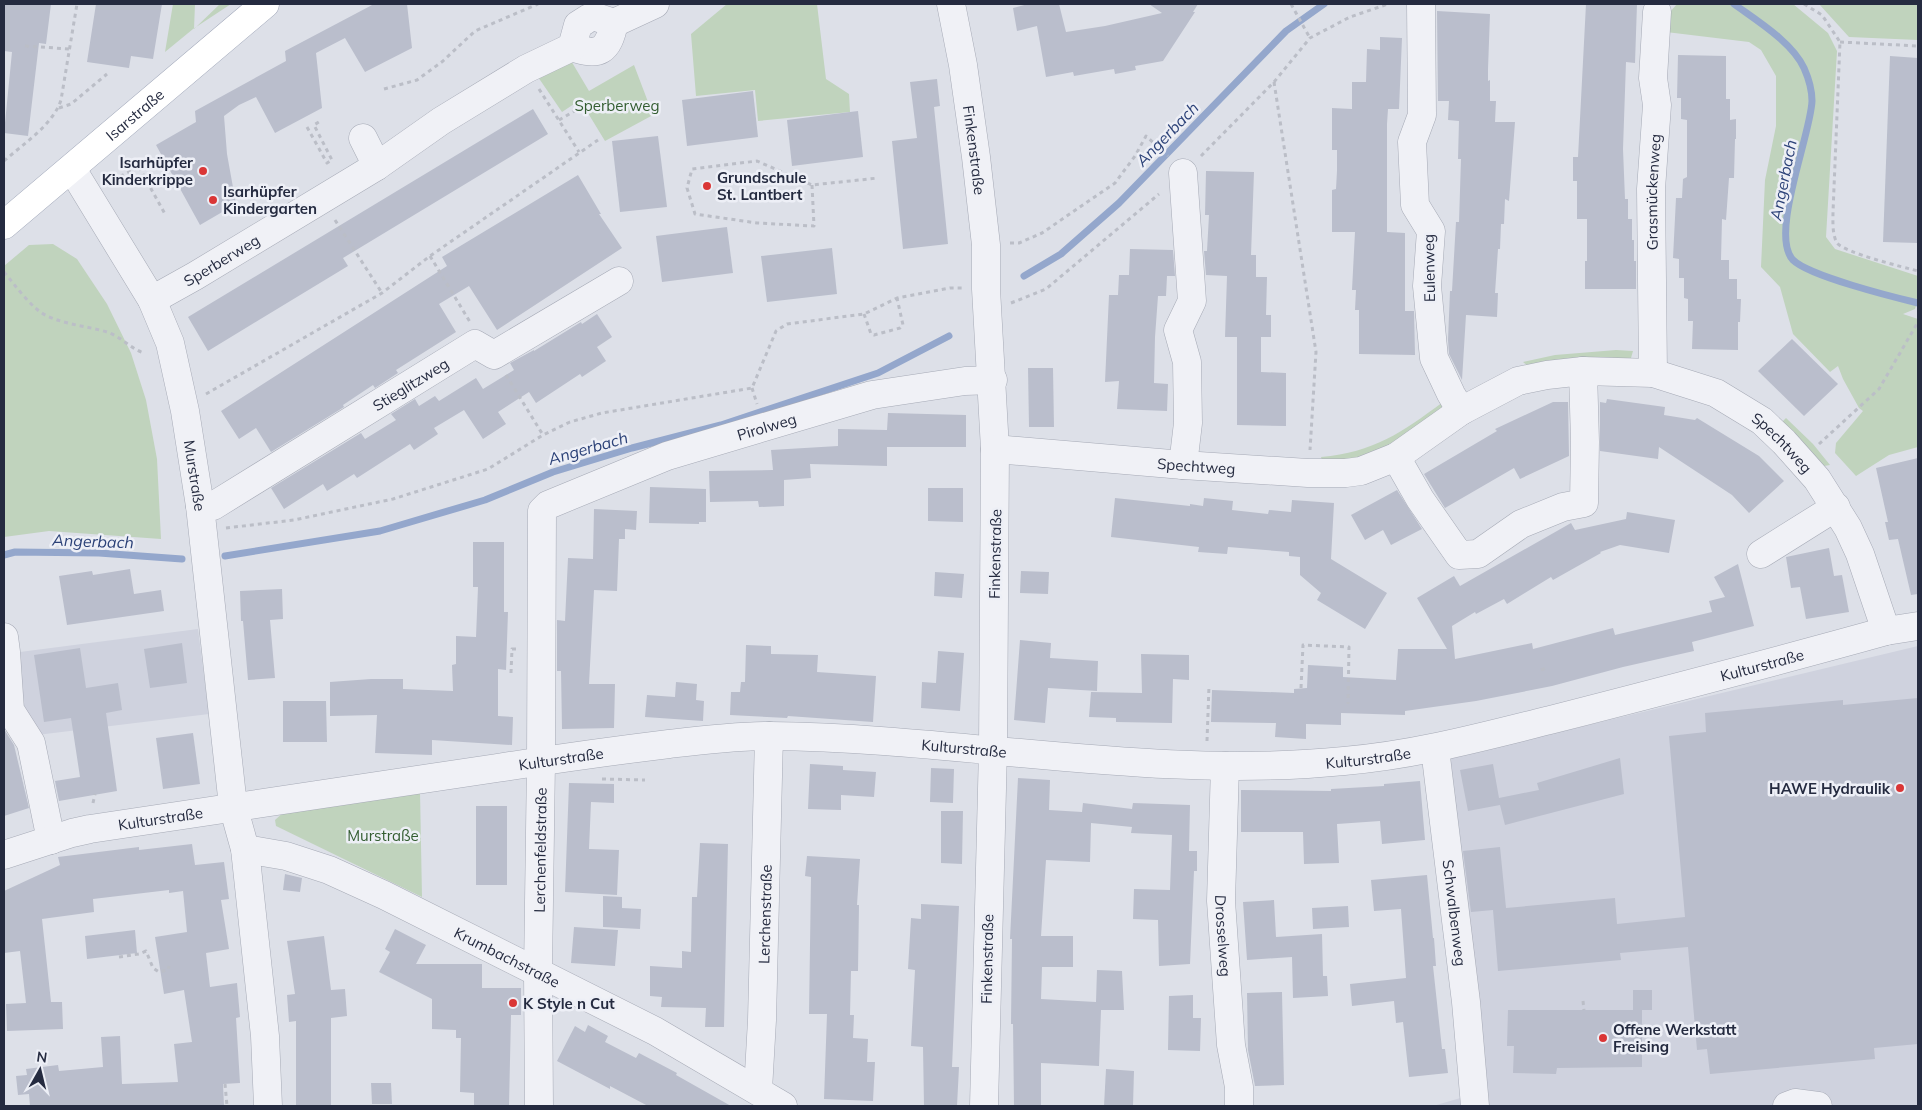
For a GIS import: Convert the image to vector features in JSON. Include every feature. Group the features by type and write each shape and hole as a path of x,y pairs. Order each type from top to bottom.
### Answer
{"main road":[{"name":"Isarstraße","path":"4,225 265,4"}],"street":[{"name":"Sperberweg","path":"152,300 377,166 441,121 526,69 572,48 575,32 583,20 596,17 614,23 655,4"},
{"name":"Finkenstraße","path":"951,4 963,65 986,245 986,289 996,449 993,749 984,1106"},
{"name":"Eulenweg","path":"1421,4 1422,115 1412,142 1415,205 1431,231 1427,286 1434,358 1451,394 1461,410"},
{"name":"Grasmückenweg","path":"1653,373 1651,189 1657,104 1653,78 1657,12"},
{"path":"363,138 377,166"},
{"name":"Murstraße","path":"72,168 152,300 170,343 185,411 200,506 233,806 245,849 265,1036 268,1106"},
{"path":"1183,173 1192,302 1178,330 1187,362 1188,423 1183,465"},
{"name":"Stieglitzweg","path":"200,506 212,506 484,350 619,282"},
{"name":"Spechtweg","path":"996,449 1183,465 1308,473 1330,474 1361,471 1396,457 1461,410 1518,381 1582,371 1653,373 1716,393 1762,421 1784,442 1817,480 1848,528 1860,554 1886,631"},
{"path":"1396,457 1420,499 1459,555 1478,554 1521,524 1563,507 1584,503 1585,442 1582,371"},
{"name":"Pirolweg","path":"548,505 667,456 872,394 964,381 993,380"},
{"name":"Lerchenfeldstraße","path":"539,1106 538,972 542,761 542,511 548,505"},
{"path":"1761,554 1836,508"},
{"name":"Kulturstraße","path":"4,855 90,829 542,761 709,739 769,736 923,743 1104,761 1225,766 1291,765 1347,761 1435,748 1651,695 1886,631 1918,626"},
{"path":"4,637 10,710 31,743 51,840"},
{"name":"Lerchenstraße","path":"758,1090 762,1020 769,736"},
{"name":"Schwalbenweg","path":"1435,748 1465,993 1475,1106"},
{"name":"Drosselweg","path":"1225,766 1221,901 1231,1045 1239,1087 1239,1106"},
{"name":"Krumbachstraße","path":"245,849 286,856 329,870 655,1031 783,1106"},
{"path":"1787,1106 1795,1103 1818,1106"}],"path":[{"path":"4,161 48,122 59,108 77,4"},
{"path":"384,89 417,80 443,61 475,31 538,4"},
{"path":"1291,4 1310,38"},
{"path":"1804,4 1822,15 1840,42 1833,212 1835,238 1843,248 1918,271"},
{"path":"1840,42 1918,46"},
{"path":"25,46 70,49"},
{"path":"526,69 579,152"},
{"path":"59,108 71,104 107,74"},
{"path":"1274,82 1316,352 1308,473"},
{"path":"559,120 583,106"},
{"path":"308,127 327,163 332,160 314,125 322,120"},
{"path":"986,245 1019,243 1042,233 1115,183 1135,156 1146,136 1156,143"},
{"path":"206,394 382,294 430,256 598,140"},
{"path":"113,180 152,161"},
{"path":"812,185 814,226 757,223 695,214 687,188 692,169 757,161 812,185 878,178"},
{"path":"139,167 165,214"},
{"path":"321,198 382,294"},
{"path":"430,256 475,330 484,350 543,436"},
{"path":"4,272 45,316 82,328 109,332 135,350 144,353"},
{"path":"218,529 294,520 394,499 488,469 570,422 602,413 752,388 776,331 787,324 864,314 897,298 950,288 966,288"},
{"path":"864,314 871,334 874,336 900,328 903,326 897,298"},
{"path":"1819,444 1879,389 1918,322"},
{"path":"1300,688 1304,645 1348,647 1348,704"},
{"path":"1541,670 1547,668"},
{"path":"1207,745 1209,686"},
{"path":"598,779 645,780"},
{"path":"119,957 146,951 153,968 159,972 168,970 169,966"},
{"path":"1583,1001 1584,1010"},
{"path":"225,1084 227,1106"}],"shaded area":[{"path":"198,629 209,714 37,735 28,729 16,657 20,652"},
{"path":"1918,646 1918,1106 1433,1106 1481,1092 1443,760"}],"green space":[{"path":"173,4 195,4 194,28 165,52"},
{"path":"220,4 231,4 196,27"},
{"path":"727,4 817,4 826,79 849,94 850,112 758,121 755,90 696,96 691,34"},
{"path":"1677,4 1793,4 1828,33 1837,51 1826,237 1835,249 1918,276 1918,300 1915,309 1903,314 1918,319 1918,447 1889,455 1856,476 1835,453 1836,443 1863,411 1859,408 1838,366 1830,372 1793,334 1780,287 1761,267 1765,180 1776,126 1776,76 1761,50 1749,42 1666,32 1670,12"},
{"path":"1819,4 1918,4 1918,40 1849,37"},
{"name":"Sperberweg","path":"570,59 589,91 634,65 653,115 605,141 580,100 562,112 538,77"},
{"path":"53,244 77,259 107,304 131,353 146,400 157,459 161,539 49,531 4,537 4,266 29,245"},
{"path":"1616,350 1633,351 1631,358 1575,358 1529,367 1523,362 1555,355"},
{"path":"1443,402 1444,409 1384,448 1362,457 1323,463 1321,457 1357,451 1400,432"},
{"path":"1786,418 1813,444 1830,465 1824,466 1782,422"},
{"name":"Murstraße","path":"420,791 422,897 276,826 275,820 285,811"}],"building":[{"path":"4,4 51,4 46,44 39,43 28,136 4,133 12,52 4,51"},
{"path":"96,4 162,4 153,59 131,56 129,68 87,62"},
{"path":"374,4 407,4 412,48 365,72 345,38 316,53 322,108 275,133 256,97 239,105 224,116 227,154 236,204 200,225 156,145 196,122 195,111 286,61 285,51"},
{"path":"1028,4 1059,4 1066,32 1105,26 1162,13 1149,4 1198,4 1193,12 1195,12 1163,61 1135,66 1136,70 1115,74 1114,69 1074,76 1073,72 1046,77 1037,26 1017,31 1013,8"},
{"path":"1586,4 1637,4 1635,63 1626,62 1623,149 1625,199 1628,199 1628,219 1632,219 1634,261 1636,261 1636,289 1585,289 1587,219 1577,219 1577,181 1573,181 1573,157 1578,157"},
{"path":"1437,11 1490,14 1488,81 1490,80 1490,101 1496,101 1495,122 1515,122 1509,201 1505,199 1504,224 1501,224 1500,249 1498,249 1495,293 1498,293 1497,317 1466,315 1462,380 1449,354 1448,340 1456,222 1459,222 1461,159 1458,159 1459,121 1448,120 1449,101 1438,101"},
{"path":"1380,37 1402,38 1399,109 1388,109 1387,232 1405,233 1405,311 1414,311 1415,355 1359,354 1359,310 1355,310 1356,290 1352,290 1355,232 1332,232 1332,190 1336,189 1337,150 1332,150 1332,108 1352,109 1352,82 1366,82 1367,49 1380,50"},
{"path":"1678,55 1726,56 1726,99 1730,99 1730,120 1736,119 1736,139 1734,178 1729,178 1726,220 1722,219 1721,260 1729,260 1729,279 1737,279 1737,299 1741,299 1740,322 1738,322 1738,350 1692,349 1693,321 1688,321 1688,299 1684,298 1684,278 1679,278 1679,259 1673,258 1676,198 1682,198 1683,179 1687,177 1687,120 1681,119 1681,98 1677,98"},
{"path":"1890,56 1918,58 1918,243 1883,242"},
{"path":"937,79 940,106 934,107 948,244 903,249 892,141 917,138 910,82"},
{"path":"753,91 758,137 687,146 682,100"},
{"path":"533,109 548,134 343,258 348,266 208,351 188,317"},
{"path":"858,111 863,157 792,166 787,120"},
{"path":"658,136 667,207 620,212 612,141"},
{"path":"1206,171 1254,172 1251,255 1256,255 1256,277 1267,277 1266,315 1271,315 1271,337 1261,337 1261,372 1286,373 1286,426 1237,425 1237,337 1225,337 1227,276 1206,275 1204,251 1207,251 1209,215 1205,215"},
{"path":"578,175 601,214 599,214 622,248 497,330 469,286 439,304 456,332 396,370 398,373 375,388 373,385 343,405 344,407 271,452 256,428 239,439 221,411 447,266 442,257"},
{"path":"727,227 733,273 662,282 656,236"},
{"path":"832,248 837,294 767,302 761,256"},
{"path":"1130,249 1173,250 1175,276 1167,276 1166,296 1158,296 1155,337 1154,383 1168,384 1167,411 1117,409 1119,381 1105,382 1109,295 1118,295 1119,275 1129,275"},
{"path":"597,314 612,337 597,347 606,361 582,377 580,374 536,403 529,392 498,412 506,424 483,439 464,410 434,428 438,434 414,450 410,444 357,478 354,474 327,491 323,484 284,509 271,488 361,433 365,439 396,420 391,414 415,399 419,406 435,396 439,401 476,378 483,389 514,370 510,363"},
{"path":"1792,339 1838,384 1804,416 1758,371"},
{"path":"1028,368 1053,368 1054,427 1029,427"},
{"path":"1607,399 1665,407 1664,415 1695,420 1697,418 1759,456 1784,481 1749,513 1732,495 1659,447 1658,459 1600,451 1600,402 1606,403"},
{"path":"1553,402 1568,402 1569,456 1520,479 1514,468 1445,508 1424,474 1497,431 1495,429"},
{"path":"888,413 966,415 966,447 887,447 887,466 810,464 811,478 784,480 784,506 759,507 758,501 710,502 709,471 773,470 771,450 838,446 838,429 887,430"},
{"path":"1918,458 1918,594 1911,595 1898,539 1889,540 1885,522 1888,522 1876,468"},
{"path":"650,487 706,489 706,522 699,522 699,524 649,523"},
{"path":"928,488 963,488 963,522 928,521"},
{"path":"1397,490 1422,529 1391,545 1383,530 1365,540 1351,515"},
{"path":"1115,498 1190,506 1190,504 1203,506 1204,498 1233,501 1232,510 1268,514 1269,510 1291,512 1292,500 1334,503 1331,559 1387,593 1365,629 1317,600 1321,593 1300,575 1300,557 1289,556 1289,552 1228,547 1227,554 1198,552 1199,547 1111,537"},
{"path":"594,509 637,511 636,530 625,529 625,539 619,539 617,591 594,590 589,684 615,684 614,728 562,729 561,671 557,671 557,620 565,621 568,558 593,559"},
{"path":"1627,512 1675,520 1669,553 1620,545 1600,552 1553,580 1551,577 1507,604 1504,599 1476,614 1475,612 1452,626 1455,659 1532,643 1533,649 1613,628 1615,635 1712,612 1709,601 1725,597 1714,577 1738,564 1754,626 1692,642 1694,651 1552,686 1476,701 1405,711 1405,715 1341,713 1341,725 1306,724 1306,739 1275,737 1276,723 1211,722 1212,690 1294,693 1294,689 1307,688 1308,665 1343,667 1343,677 1396,680 1398,649 1447,649 1417,598 1454,576 1460,586 1571,523 1575,530 1626,519"},
{"path":"473,542 504,542 504,612 508,612 506,670 498,669 498,716 513,717 512,745 432,740 432,755 375,753 377,715 330,716 330,682 403,679 403,689 453,691 452,665 456,664 456,636 476,637 478,587 473,587"},
{"path":"1829,548 1834,576 1842,575 1849,612 1806,619 1800,587 1791,588 1786,557"},
{"path":"130,569 134,594 161,590 164,611 67,625 59,576 92,571 93,575"},
{"path":"1021,571 1049,572 1048,594 1020,593"},
{"path":"935,572 964,574 962,598 934,596"},
{"path":"282,589 283,619 270,620 275,678 248,680 243,621 241,621 240,591"},
{"path":"1020,640 1051,643 1050,658 1098,661 1097,691 1048,688 1045,723 1014,720"},
{"path":"182,643 187,683 150,688 144,649"},
{"path":"746,645 771,646 771,654 818,655 817,672 876,676 873,722 788,716 787,718 730,715 731,692 740,692 741,682 745,682"},
{"path":"80,648 86,688 118,683 122,710 106,713 117,791 59,801 55,781 80,777 71,718 44,722 34,655"},
{"path":"938,651 964,653 960,711 921,708 922,682 936,683"},
{"path":"1141,654 1189,655 1189,680 1173,679 1172,723 1116,722 1116,718 1089,717 1091,692 1142,693"},
{"path":"676,682 697,684 696,700 704,701 703,721 645,717 647,695 675,697"},
{"path":"1918,698 1918,1044 1874,1048 1875,1059 1710,1074 1707,1049 1697,1050 1688,947 1620,953 1621,960 1498,971 1493,910 1471,912 1463,851 1500,847 1506,908 1615,898 1617,924 1685,917 1669,736 1706,732 1705,713 1843,700 1843,705"},
{"path":"283,701 326,701 327,742 283,742"},
{"path":"4,729 14,745 29,808 4,816"},
{"path":"193,733 200,784 163,789 156,738"},
{"path":"1620,758 1624,794 1505,825 1500,805 1468,811 1460,770 1493,764 1499,798 1539,790 1537,783"},
{"path":"810,764 843,766 843,770 876,772 874,797 841,795 841,810 808,809"},
{"path":"931,768 954,769 953,803 930,802"},
{"path":"1018,778 1050,780 1049,810 1082,812 1083,803 1132,809 1133,803 1190,805 1189,851 1197,851 1197,871 1194,871 1190,964 1159,966 1158,920 1133,919 1134,889 1170,890 1172,835 1131,833 1132,827 1091,823 1090,862 1046,860 1041,936 1073,936 1073,967 1042,967 1041,999 1096,1002 1097,970 1122,971 1124,1010 1101,1010 1099,1066 1041,1063 1041,1106 1014,1106 1013,1024 1011,1024 1012,939 1010,939"},
{"path":"1420,781 1425,840 1382,844 1380,821 1337,824 1339,863 1304,864 1303,832 1241,832 1241,790 1331,791 1331,789 1384,786 1384,784"},
{"path":"569,783 614,784 614,803 591,802 589,849 619,850 617,895 565,892"},
{"path":"476,806 507,806 507,885 476,885"},
{"path":"941,811 963,811 962,864 941,863"},
{"path":"700,843 728,844 724,1027 705,1027 706,1008 661,1007 662,997 650,996 650,966 682,968 682,951 691,952 692,897 697,897"},
{"path":"192,844 195,865 224,862 229,899 221,900 229,949 206,953 210,987 237,983 240,1017 236,1018 240,1083 223,1084 224,1106 30,1106 29,1094 18,1095 16,1076 27,1075 26,1069 58,1065 59,1071 103,1067 101,1037 120,1036 122,1084 178,1082 174,1044 192,1042 184,990 164,994 155,937 187,932 183,891 169,893 169,890 93,899 94,912 42,919 51,1002 62,1002 63,1029 7,1031 6,1004 26,1003 20,951 4,953 4,891 60,865 58,857 139,847 139,850"},
{"path":"807,856 860,859 857,905 859,905 858,971 851,971 850,1015 854,1015 853,1038 868,1039 867,1062 875,1062 873,1101 824,1099 827,1014 809,1014 811,877 805,876"},
{"path":"285,874 302,878 300,892 283,890"},
{"path":"1427,875 1436,966 1433,966 1442,1049 1445,1049 1448,1073 1409,1077 1403,1022 1396,1023 1394,1001 1352,1006 1350,984 1406,978 1401,909 1374,911 1371,880"},
{"path":"603,896 622,897 622,908 641,909 640,929 603,927"},
{"path":"1274,900 1276,937 1322,934 1323,976 1327,976 1328,996 1293,998 1292,957 1247,960 1243,902"},
{"path":"921,904 959,906 952,1067 959,1067 957,1106 924,1106 923,1047 911,1046 915,970 908,969 911,918 921,919"},
{"path":"1348,906 1349,927 1313,929 1312,908"},
{"path":"574,927 618,930 615,966 571,963"},
{"path":"395,929 426,945 416,964 482,964 482,988 521,988 521,1015 511,1015 509,1106 474,1106 474,1093 460,1092 461,1038 456,1038 456,1030 432,1029 432,999 379,972 390,952 385,949"},
{"path":"135,930 137,953 87,959 85,936"},
{"path":"324,936 331,990 345,989 347,1016 331,1018 331,1106 296,1106 296,1021 289,1022 287,995 295,994 287,941"},
{"path":"1633,990 1652,990 1652,1010 1633,1010"},
{"path":"1282,992 1284,1085 1255,1086 1248,1050 1247,993"},
{"path":"1193,995 1193,1018 1201,1018 1200,1051 1168,1050 1169,996"},
{"path":"1508,1010 1642,1010 1642,1067 1557,1068 1556,1074 1513,1073 1514,1046 1507,1046"},
{"path":"588,1025 608,1036 605,1042 636,1058 639,1053 677,1073 676,1075 731,1106 648,1106 610,1086 610,1089 557,1061 575,1026 585,1032"},
{"path":"1106,1069 1134,1071 1133,1106 1104,1106"},
{"path":"371,1083 391,1083 392,1104 372,1104"}],"waterway":[{"name":"Angerbach","path":"1024,276 1061,254 1119,203 1286,31 1324,4"},
{"name":"Angerbach","path":"1734,4 1773,32 1791,49 1804,68 1811,88 1810,116 1788,207 1787,247 1793,260 1816,273 1833,279 1918,303"},
{"name":"Angerbach","path":"225,556 380,531 485,500 553,472 632,448 721,425 878,373 949,336"},
{"name":"Angerbach","path":"4,555 15,552 99,553 182,559"}],"place":[{"name":"Isarhüpfer Kinderkrippe","path":"203,171"},
{"name":"Grundschule St. Lantbert","path":"707,186"},
{"name":"Isarhüpfer Kindergarten","path":"213,200"},
{"name":"HAWE Hydraulik","path":"1900,788"},
{"name":"K Style n Cut","path":"513,1003"},
{"name":"Offene Werkstatt Freising","path":"1603,1038"}]}
